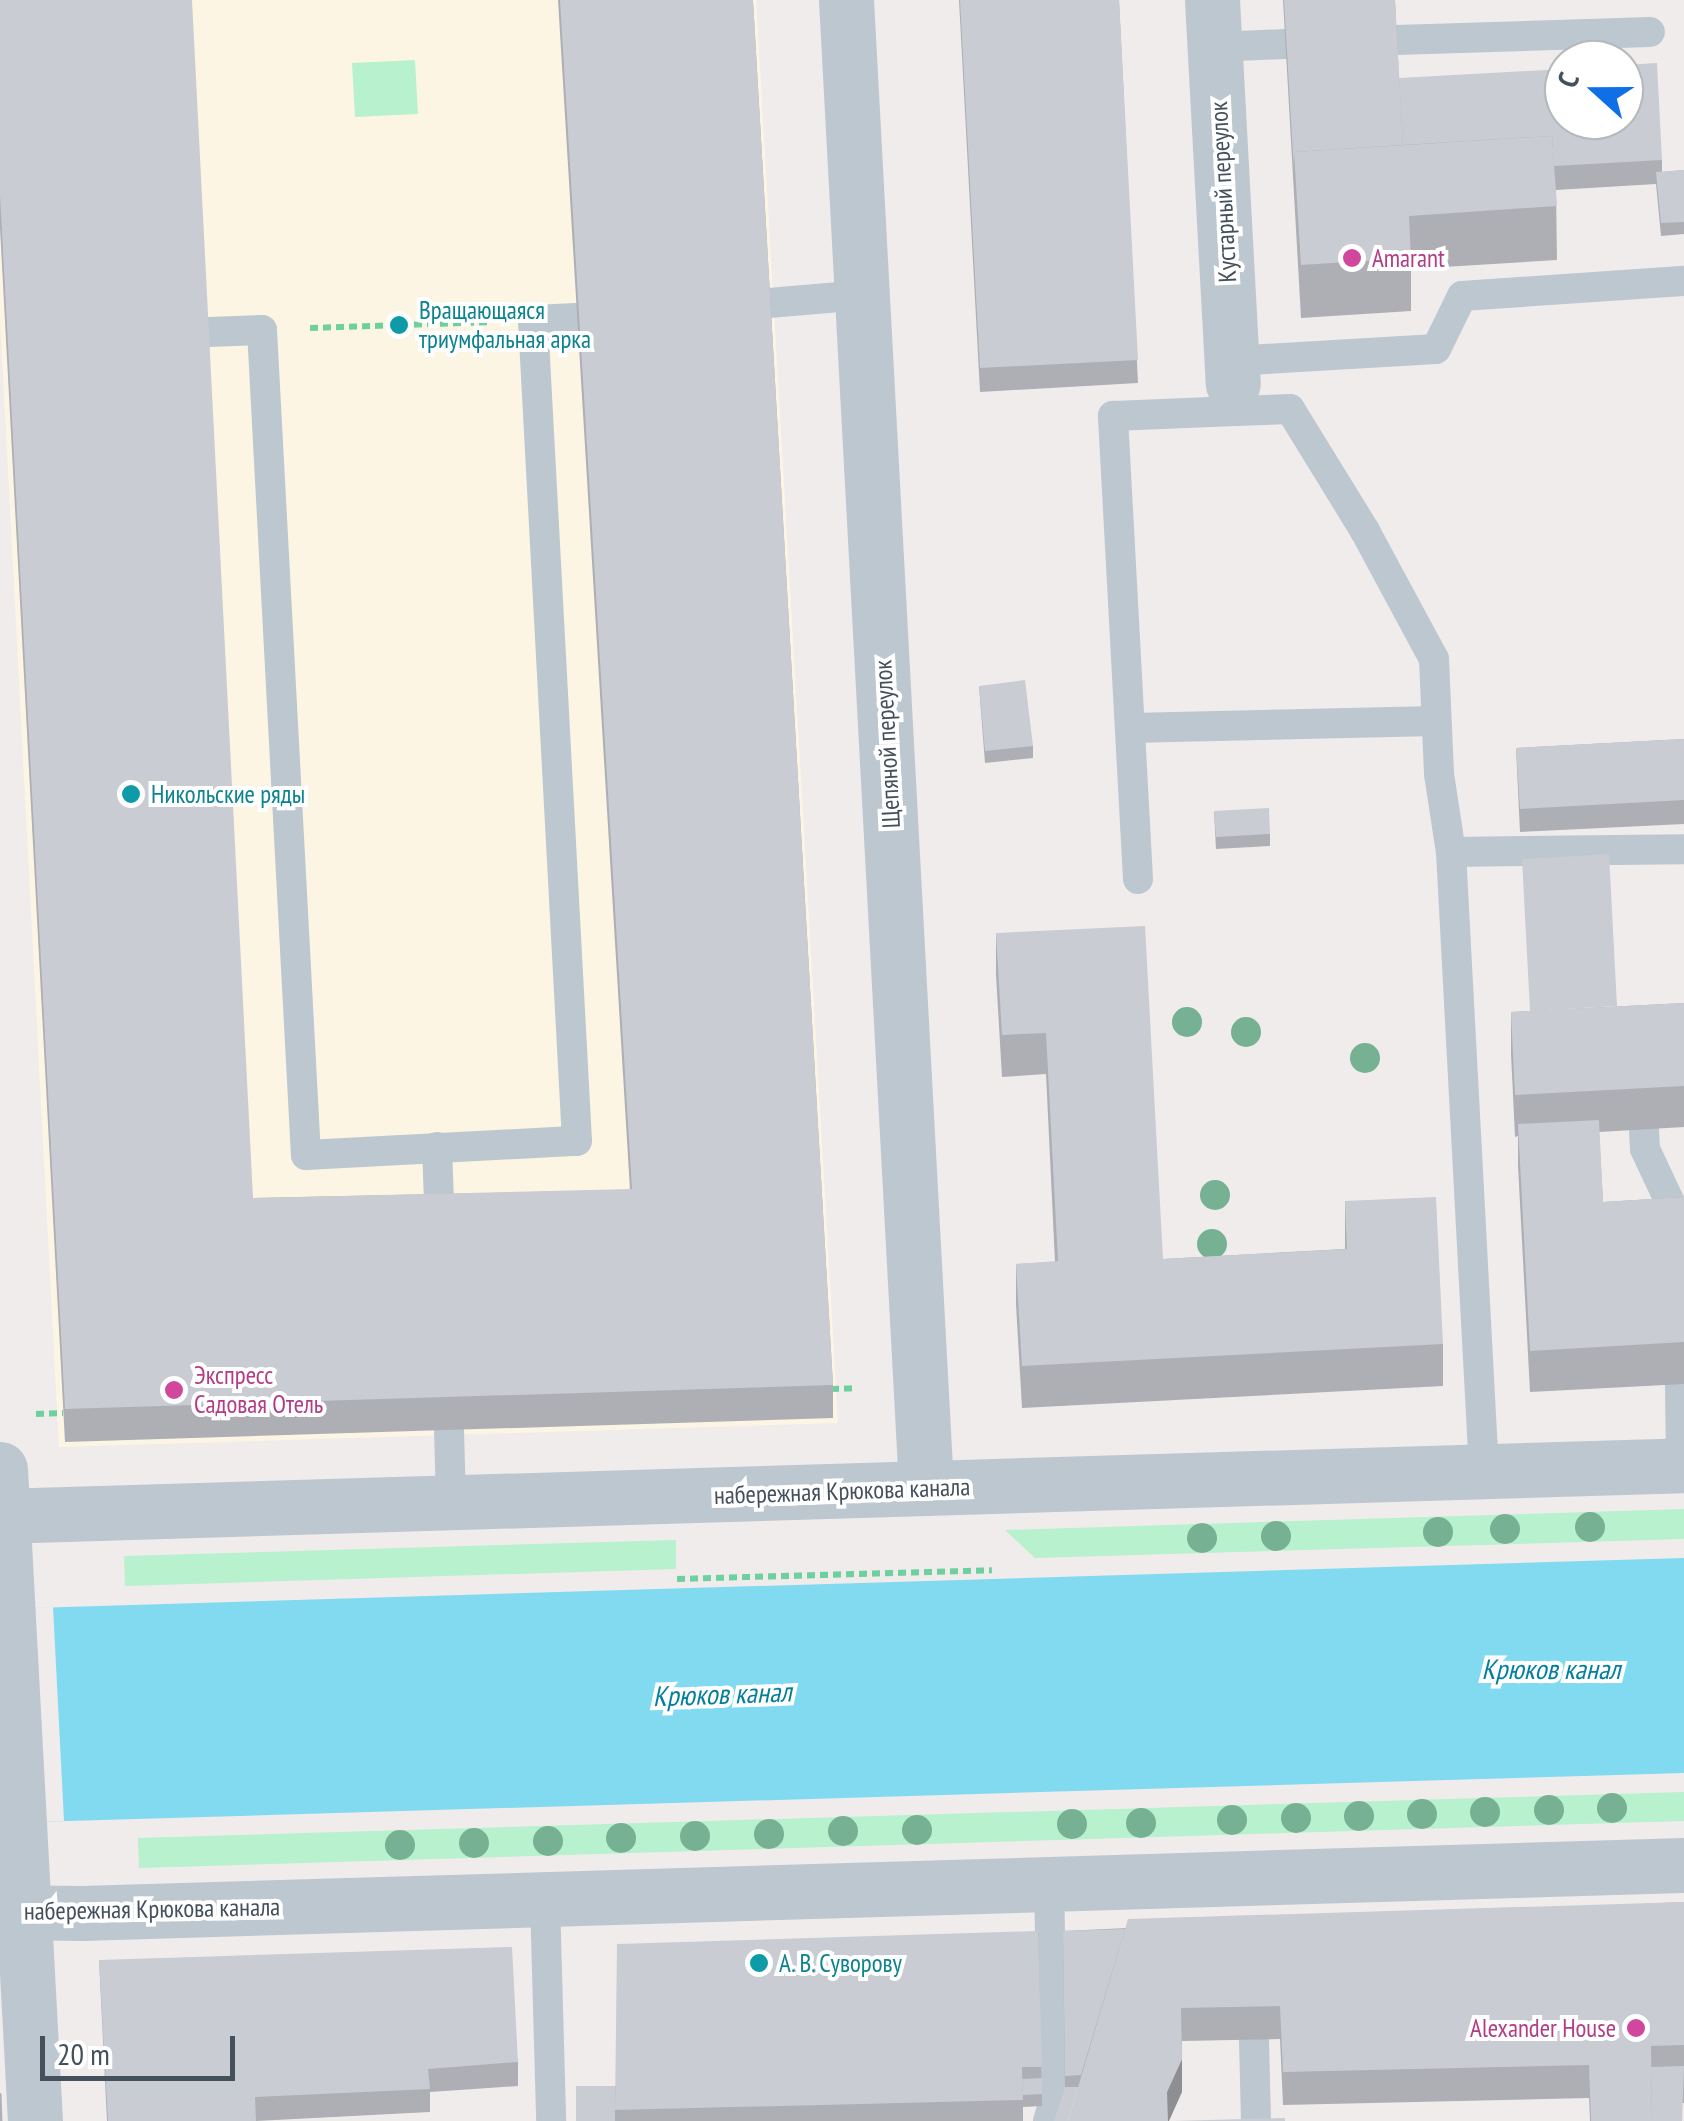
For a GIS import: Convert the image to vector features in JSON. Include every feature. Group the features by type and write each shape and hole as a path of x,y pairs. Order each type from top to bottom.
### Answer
{"street":[{"name":"Щепяной переулок","path":"846,0 926,1488"},
{"name":"Кустарный переулок","path":"1213,23 1234,385"},
{"name":"набережная Крюкова канала","path":"1,1501 451,1503 1683,1465"},
{"path":"1,1501 19,1823 12,1912 35,2121"},
{"name":"набережная Крюкова канала","path":"12,1912 1049,1884 1250,1892 1684,1864"}],"lane":[{"path":"1213,23 1285,44"},
{"path":"1396,40 1650,32"},
{"path":"1138,880 1113,416 1234,385 1436,348 1462,296 1684,282"},
{"path":"770,303 863,295"},
{"path":"208,332 262,330 306,1154 577,1141 534,320 577,318"},
{"path":"1234,385 1290,409 1366,531 1434,659 1436,721 1451,852 1484,1472"},
{"path":"1130,728 1436,721"},
{"path":"1451,852 1684,848"},
{"path":"1644,1130 1645,1149 1675,1212 1676,1239"},
{"path":"437,1148 440,1227"},
{"path":"1680,1385 1683,1465"},
{"path":"449,1430 451,1503"},
{"path":"1048,2121 1054,2105 1049,1884"},
{"path":"545,1900 551,2121"},
{"path":"1254,2040 1256,2121"}],"path":[{"path":"262,330 534,320"},
{"path":"831,1389 856,1388"},
{"path":"36,1414 63,1413"},
{"path":"677,1579 992,1570"}],"shaded area":[{"path":"0,0 756,0 838,1423 59,1447 0,317"}],"green space":[{"path":"415,60 418,114 355,117 352,63"},
{"path":"1684,1509 1684,1539 1035,1558 1005,1530"},
{"path":"676,1540 676,1569 125,1586 124,1556"},
{"path":"1684,1792 1684,1821 139,1868 138,1838"}],"water":[{"name":"Крюков канал","path":"1684,1558 1684,1773 0,1823 0,1609"}],"pier":[{"path":"53,1607 64,1821 0,1823 0,1609"}],"building":[{"name":"Никольские ряды","path":"0,0 192,0 253,1198 632,1189 560,0 753,0 833,1385 65,1409 0,195"},
{"path":"960,0 1119,0 1138,360 980,368"},
{"path":"1284,0 1395,0 1403,145 1294,152 1294,171"},
{"path":"1657,63 1662,160 1554,166 1552,140 1644,140 1644,64"},
{"path":"1544,70 1544,136 1403,145 1399,78"},
{"path":"1544,136 1544,140 1552,140 1557,206 1409,216 1411,258 1301,265 1294,152"},
{"path":"1684,170 1684,222 1661,223 1656,172"},
{"path":"1025,680 1033,746 985,751 979,686"},
{"path":"1684,739 1684,800 1520,809 1516,748"},
{"path":"1269,808 1270,834 1216,837 1214,811"},
{"path":"1609,854 1617,1006 1530,1011 1522,859"},
{"path":"1145,926 1163,1259 1347,1249 1345,1201 1436,1197 1443,1344 1022,1366 1016,1264 1058,1261 1046,1033 1002,1035 996,933"},
{"path":"1684,1003 1684,1086 1515,1095 1511,1012"},
{"path":"1599,1120 1603,1202 1684,1197 1684,1342 1530,1351 1518,1124"},
{"path":"1684,1902 1684,2045 1651,2046 1652,2121 1591,2121 1589,2065 1283,2072 1280,2006 1181,2008 1182,2059 1167,2092 1168,2121 1068,2121 1128,1919"},
{"path":"1125,1929 1081,2075 1065,2076 1063,1931"},
{"path":"1038,1931 1042,2067 1022,2067 1023,2100 615,2110 617,1944"},
{"path":"512,1947 518,2062 428,2069 430,2089 255,2097 256,2121 108,2121 99,1960"},
{"path":"1684,2066 1682,2121 1652,2121 1651,2067"},
{"path":"1042,2078 1042,2094 1023,2095 1022,2079"},
{"path":"576,2086 615,2086 615,2121 576,2121"},
{"path":"1065,2087 1078,2087 1068,2121 1054,2121"},
{"path":"1285,2118 1285,2121 1173,2121"}],"tram line":[{"path":"0,2094 1,2121"}],"place":[{"name":"Amarant","path":"1352,258"},
{"name":"Вращающаяся триумфальная арка","path":"399,325"},
{"name":"Никольские ряды","path":"131,794"},
{"name":"Экспресс Садовая Отель","path":"174,1390"},
{"name":"А. В. Суворову","path":"759,1963"},
{"name":"Alexander House","path":"1636,2028"}]}
